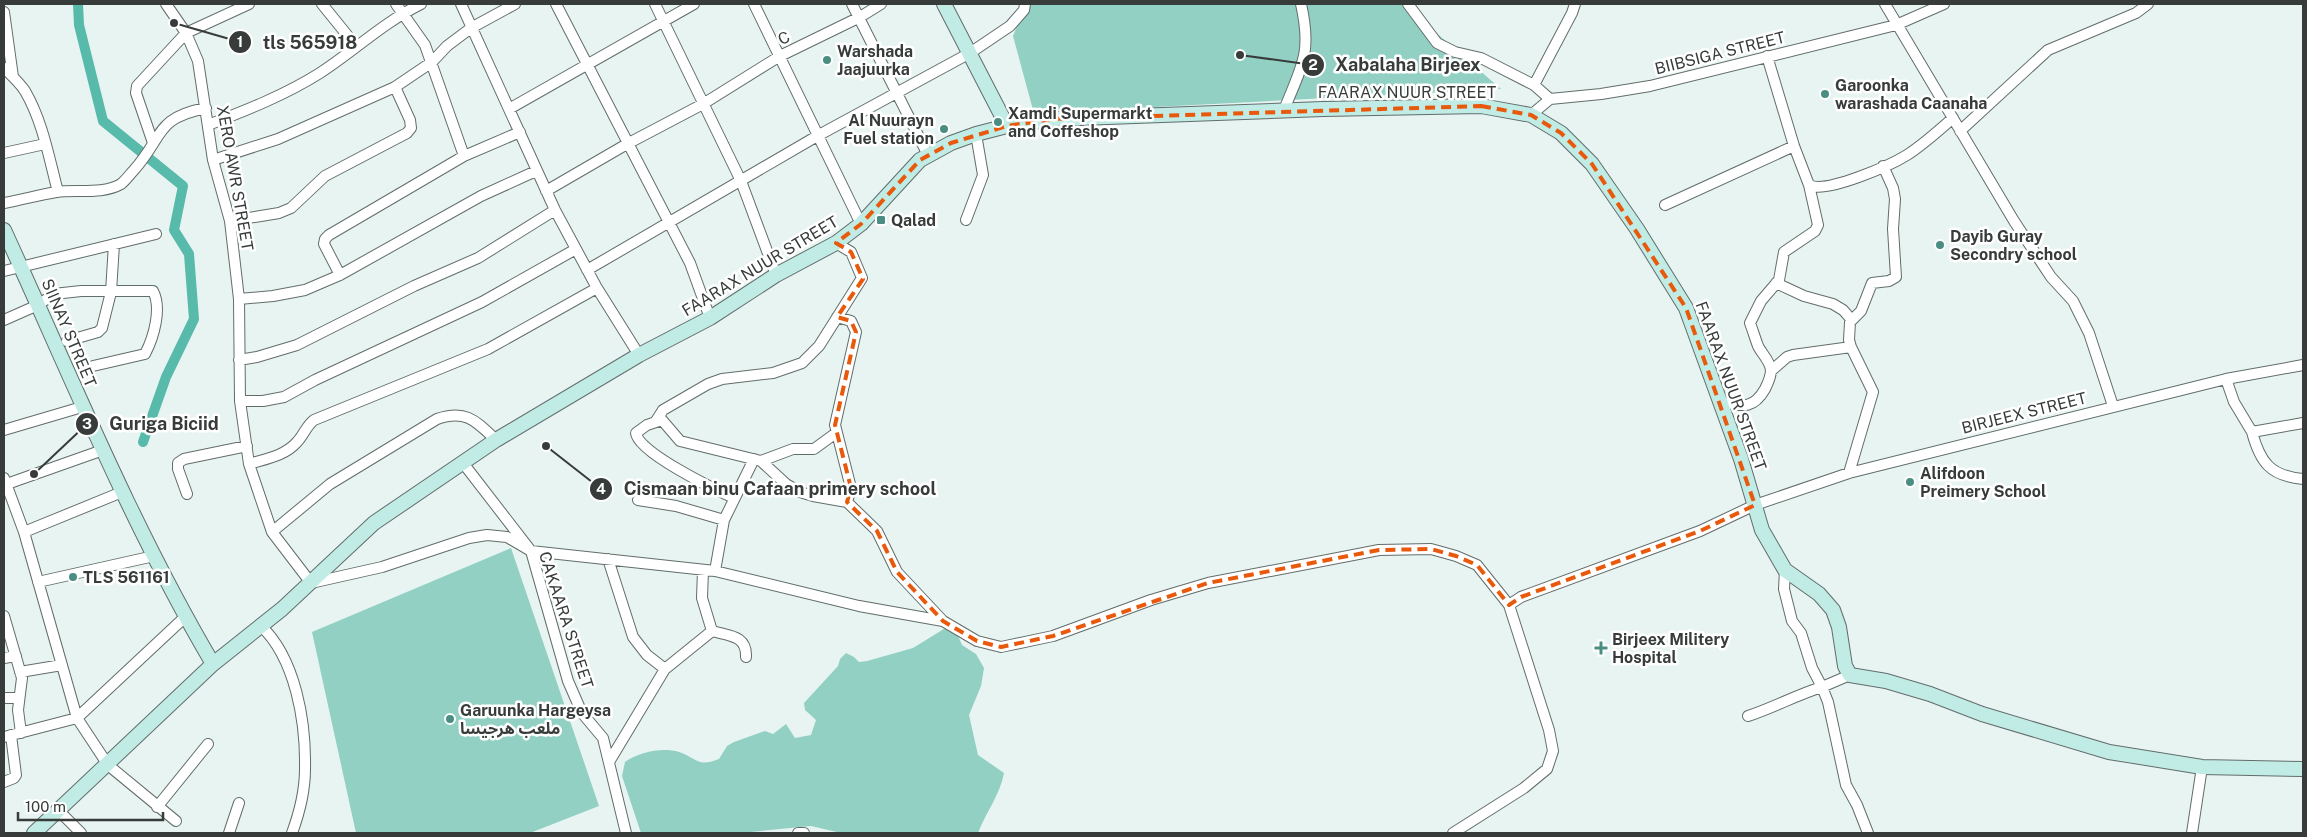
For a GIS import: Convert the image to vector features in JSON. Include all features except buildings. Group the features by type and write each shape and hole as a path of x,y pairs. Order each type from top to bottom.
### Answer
{"main road":[{"path":"944,4 1006,126"},
{"name":"FAARAX NUUR STREET","path":"34,833 60,811 213,664 311,583 374,523 496,440 639,355 710,318 776,276 836,243 861,224 920,160 951,143 1006,126 1053,119 1284,110 1481,106 1530,114 1561,133 1592,164 1637,229 1686,308 1742,459 1762,530 1786,570"},
{"name":"SIINAY STREET","path":"4,230 82,407 122,492 185,617 213,664"},
{"path":"1786,570 1819,594 1833,610 1839,627 1845,666 1850,675 1886,681 1930,694 1982,714 2109,752 2202,767 2303,769"}],"street":[{"name":"XERO AWR STREET","path":"166,4 186,33 198,61 213,160 230,221 239,299 240,401 249,464 272,532 311,583"},
{"path":"152,146 136,93 137,86 186,33 249,4"},
{"path":"322,4 356,46"},
{"path":"396,4 418,33 432,62 464,156"},
{"path":"208,125 264,103 320,73 402,13 421,4"},
{"path":"460,4 554,210 597,288 639,355"},
{"path":"213,160 278,139 395,87 432,62 447,46 471,28 515,4"},
{"path":"556,4 690,263 710,318"},
{"path":"655,4 741,181 776,276"},
{"path":"509,109 694,4"},
{"path":"754,4 861,224"},
{"path":"852,4 928,155"},
{"name":"C","path":"546,192 627,144 703,104 780,56 860,18 881,4"},
{"path":"587,270 819,135 970,53 1010,26 1024,10 1025,4"},
{"path":"1284,110 1305,58 1306,29 1301,4"},
{"path":"1408,4 1437,43 1455,52 1481,58 1534,86 1550,98 1530,114"},
{"path":"1534,86 1572,14 1575,4"},
{"path":"1885,4 2014,221 2051,277 2073,301 2089,333 2113,406"},
{"name":"BIIBSIGA STREET","path":"1550,98 1628,90 1896,25 1944,4"},
{"path":"1960,131 2048,50 2136,13 2148,4"},
{"path":"4,12 13,78"},
{"path":"1721,402 1744,406 1755,403 1769,382 1771,371 1767,360 1759,348 1750,323 1761,301 1776,283 1782,270 1784,252 1815,230 1818,225 1809,185 1794,146 1767,56"},
{"path":"4,68 24,90 43,132 58,192"},
{"path":"230,221 279,213 291,208 325,176 407,133 411,128 410,120 395,87"},
{"path":"4,203 58,192 83,192 114,187 124,180 137,166 167,122 190,112 206,108"},
{"path":"1809,185 1815,188 1837,183 1883,166 1920,146 1953,118"},
{"path":"340,275 324,244 325,239 464,156 520,132"},
{"path":"966,220 984,175 976,134"},
{"path":"4,152 45,144"},
{"path":"1664,205 1794,146"},
{"path":"1849,473 1873,392 1851,347 1849,340 1851,319 1861,311 1872,283 1889,281 1896,277 1893,229 1895,199 1893,188 1883,166"},
{"path":"239,299 273,296 305,290 340,275 481,196 536,171"},
{"path":"239,360 296,345 414,286 478,258 554,210"},
{"path":"4,271 156,234"},
{"path":"656,422 663,410 708,384 722,379 773,373 802,363 819,346 862,278 856,260 850,252 836,243"},
{"path":"67,341 98,332 102,328 111,292 114,244"},
{"path":"240,401 263,401 284,397 315,380 482,302 576,249"},
{"path":"1776,283 1804,296 1833,304 1843,310 1851,319"},
{"path":"249,464 274,457 288,450 297,443 308,425 314,420 488,348 597,288"},
{"path":"4,320 38,305 54,294 81,291 153,291 158,300 154,326 144,354 93,366"},
{"path":"837,317 851,321 856,332 835,425 851,488 847,502"},
{"path":"1771,371 1792,355 1851,347"},
{"name":"BIRJEEX STREET","path":"1509,605 1521,597 1700,531 1755,505 1849,473 2226,379 2303,365"},
{"path":"2226,379 2234,402 2252,432 2262,462 2274,471 2289,478 2303,478"},
{"path":"4,430 82,407"},
{"path":"272,532 330,484 437,419 455,415 465,416 475,420 496,440"},
{"path":"734,498 699,482 666,462 636,437 636,433 640,429 662,420 680,441 757,460 786,484 800,492 847,502 877,531 897,572 943,621 977,641 1001,647 1054,636 1151,600 1208,583 1379,550 1431,550 1456,556 1477,565 1509,605 1550,730 1553,752 1546,769 1524,788 1453,833"},
{"path":"2252,432 2303,424"},
{"path":"715,571 724,520 734,498 757,460 793,449 814,449 836,433"},
{"path":"187,494 178,463 184,459 246,446"},
{"path":"103,450 5,482 24,532 77,718 108,765 176,821"},
{"path":"463,463 531,552 715,571 859,606 943,621"},
{"path":"24,532 122,492"},
{"path":"638,500 676,506 724,520"},
{"name":"CAKAARA STREET","path":"311,583 382,567 469,538 487,535 507,537 531,552 568,681 582,713 603,738 609,762"},
{"path":"38,582 154,556"},
{"path":"608,560 633,637 647,655 665,669"},
{"path":"703,570 702,598 712,631"},
{"path":"1786,570 1784,589 1792,621 1801,633 1812,668 1828,702 1846,785 1857,805 1868,833"},
{"path":"4,616 22,678 18,710 12,735 16,775 14,778 4,782"},
{"path":"12,735 77,718 185,617"},
{"path":"260,625 267,631 281,654 295,687 301,710 305,770 298,816 292,833"},
{"path":"626,833 609,762 665,669 712,631"},
{"path":"712,631 741,639 746,647 746,657"},
{"path":"4,658 16,656"},
{"path":"20,672 62,665"},
{"path":"1748,716 1774,708 1803,693 1850,675"},
{"path":"4,698 18,698"},
{"path":"157,807 208,744"},
{"path":"2192,833 2202,767"},
{"path":"229,833 239,803"},
{"path":"60,811 81,833"},
{"path":"798,833 804,833"}],"highlighted area":[{"path":"1481,106 1531,115 1561,133 1592,164 1686,308 1755,505 1700,531 1521,597 1509,605 1477,565 1456,556 1431,549 1379,550 1208,583 1053,636 1001,647 977,641 943,621 897,572 877,531 847,502 851,488 835,425 856,332 851,321 837,317 863,279 851,252 836,243 861,224 920,160 951,143 1007,126 1053,119"}],"green space":[{"path":"1023,4 1403,4 1501,89 1135,108 1033,110 1013,36 1024,10"},
{"name":"Garuunka Hargeysa ملعب هرجيسا","path":"511,548 599,806 530,833 356,833 312,632"},
{"path":"947,627 955,629 962,645 976,654 984,668 981,686 969,715 978,755 1004,773 996,796 978,833 841,833 811,826 740,833 641,833 622,776 625,762 644,753 659,750 679,752 701,762 711,761 719,759 727,746 734,742 765,731 773,734 786,724 795,738 811,735 816,720 805,710 804,703 838,666 840,659 846,653 859,662 867,661 913,648"}],"waterway":[{"path":"78,4 79,25 103,121 183,186 174,230 189,254 194,319 166,377 143,442"}],"place":[{"name":"tls 565918","path":"174,23"},
{"name":"Xabalaha Birjeex","path":"1240,55"},
{"name":"Warshada Jaajuurka","path":"827,60"},
{"name":"Garoonka warashada Caanaha","path":"1825,94"},
{"name":"Xamdi Supermarkt and Coffeshop","path":"998,122"},
{"name":"Al Nuurayn Fuel station","path":"944,129"},
{"name":"Qalad","path":"881,220"},
{"name":"Dayib Guray Secondry school","path":"1940,245"},
{"name":"Cismaan binu Cafaan primery school","path":"546,446"},
{"name":"Guriga Biciid","path":"34,474"},
{"name":"Alifdoon Preimery School","path":"1910,482"},
{"name":"TLS 561161","path":"73,577"},
{"name":"Birjeex Militery Hospital","path":"1601,648"},
{"name":"Garuunka Hargeysa ملعب هرجيسا","path":"450,719"}]}
